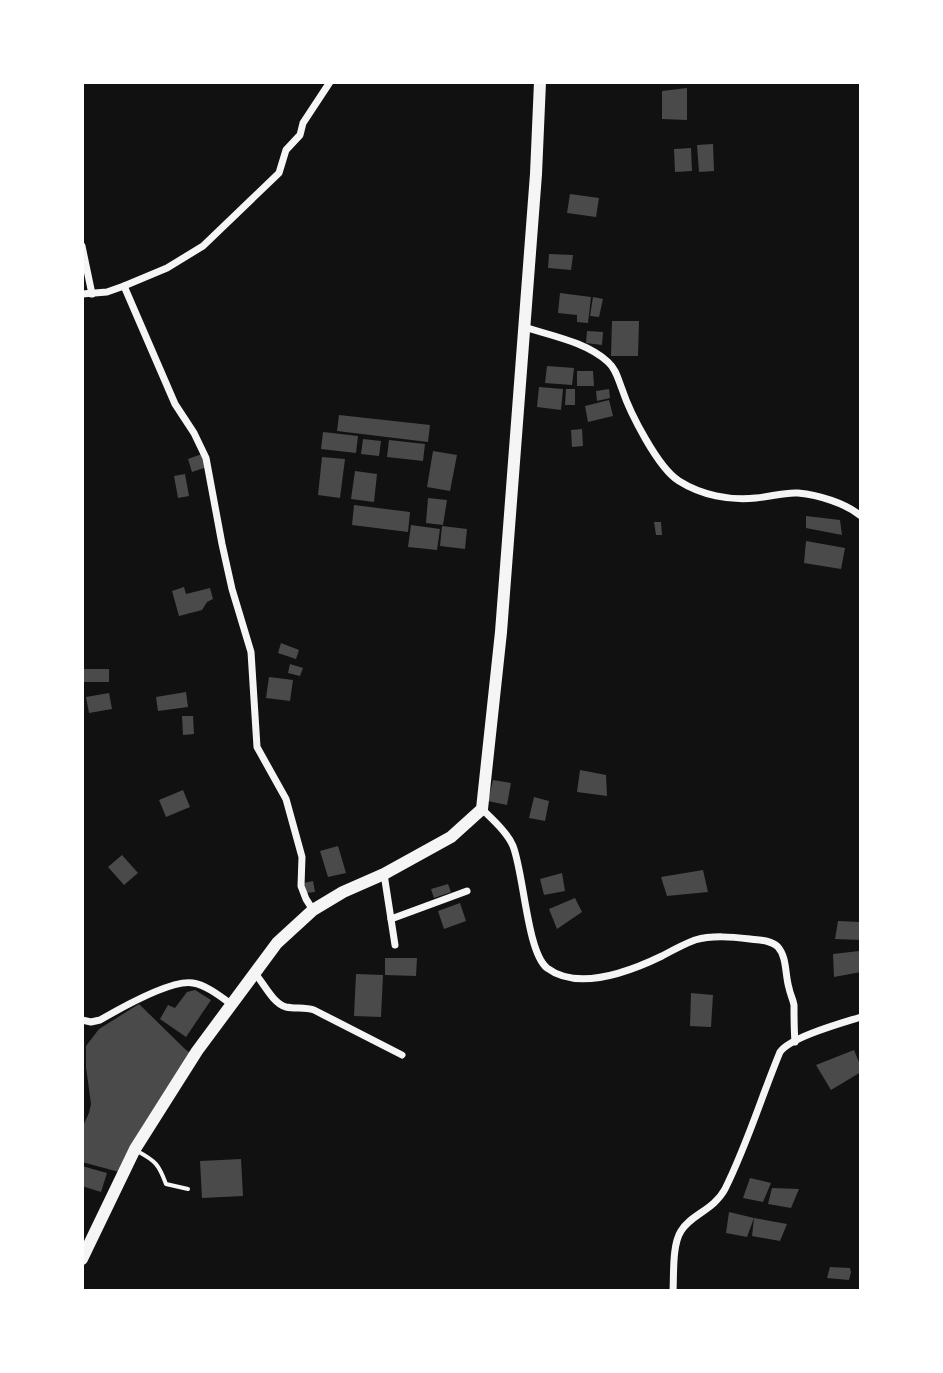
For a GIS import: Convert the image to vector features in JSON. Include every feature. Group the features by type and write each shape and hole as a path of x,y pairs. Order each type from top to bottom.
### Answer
{"main road":[{"path":"82,1259 135,1149 197,1051 277,943 313,910 451,837 482,809 501,632 536,174 540,82"}],"street":[{"path":"82,294 124,286 167,268 203,246 279,173 286,150 300,135 303,123 330,82"},
{"path":"82,246 92,294"},
{"path":"124,286 175,404 206,458 232,589 251,652 257,747 286,799 302,857 301,886 313,910"},
{"path":"524,327 578,345 611,363 636,422 671,475 680,482 720,497 754,499 797,493 852,509 861,516"},
{"path":"482,809 512,844 536,952 549,970 573,978 588,978 638,966 698,939 737,938 771,942 777,945 783,957 794,1005 795,1042"},
{"path":"384,874 395,945"},
{"path":"391,919 467,891"},
{"path":"254,972 276,1003 314,1010 402,1055"},
{"path":"82,1020 100,1020 149,995 187,982 203,986 231,1004"},
{"path":"673,1291 679,1234 723,1193 740,1158 780,1052 795,1042 861,1017"}],"lane":[{"path":"135,1149 157,1163 166,1184 188,1189"}],"building":[{"path":"687,88 687,120 662,119 662,91"},
{"path":"713,144 714,171 699,172 697,145"},
{"path":"691,148 692,171 675,172 674,149"},
{"path":"570,194 599,198 596,217 567,213"},
{"path":"549,254 573,255 571,270 548,268"},
{"path":"560,293 591,297 588,323 577,322 577,315 558,313"},
{"path":"593,297 603,299 599,317 590,316"},
{"path":"612,321 639,321 638,356 611,356"},
{"path":"587,331 603,332 602,345 586,343"},
{"path":"547,366 574,368 572,385 545,383"},
{"path":"577,371 593,371 594,386 577,386"},
{"path":"539,387 563,389 561,410 537,407"},
{"path":"566,389 575,389 575,405 565,405"},
{"path":"609,389 610,398 597,401 596,391"},
{"path":"609,400 613,416 588,422 585,406"},
{"path":"339,415 430,425 428,442 337,431"},
{"path":"582,429 583,446 572,447 571,430"},
{"path":"323,432 358,436 356,453 321,449"},
{"path":"363,439 381,441 379,456 361,454"},
{"path":"389,440 425,444 423,461 387,457"},
{"path":"433,451 457,455 450,491 427,487"},
{"path":"202,454 207,467 192,472 188,459"},
{"path":"322,457 345,459 340,498 318,495"},
{"path":"355,471 377,474 374,502 351,499"},
{"path":"185,474 189,496 178,498 174,476"},
{"path":"428,498 447,500 443,525 426,523"},
{"path":"354,505 410,512 408,532 352,525"},
{"path":"806,516 840,520 842,535 806,528"},
{"path":"654,522 661,522 662,535 656,535"},
{"path":"411,525 440,529 437,550 408,547"},
{"path":"442,526 467,529 465,549 440,546"},
{"path":"806,541 845,548 841,569 804,563"},
{"path":"184,587 186,594 210,588 213,599 202,610 179,616 172,591"},
{"path":"281,643 299,650 296,659 278,653"},
{"path":"290,664 303,668 300,676 288,673"},
{"path":"82,669 109,669 109,682 82,682"},
{"path":"269,677 293,680 290,701 266,698"},
{"path":"186,692 188,707 158,711 156,697"},
{"path":"109,693 112,709 89,713 86,697"},
{"path":"182,716 193,716 194,734 183,735"},
{"path":"580,770 606,775 607,796 577,792"},
{"path":"493,780 511,783 507,805 488,801"},
{"path":"183,790 190,807 166,817 159,800"},
{"path":"534,797 549,801 545,821 529,818"},
{"path":"338,846 346,873 328,877 320,851"},
{"path":"122,855 138,873 124,885 108,867"},
{"path":"703,870 708,892 667,896 661,877"},
{"path":"562,873 565,891 544,895 540,879"},
{"path":"313,881 315,892 306,893 304,883"},
{"path":"448,884 451,892 434,898 431,889"},
{"path":"575,898 582,912 557,929 549,909"},
{"path":"460,903 466,921 444,929 438,911"},
{"path":"838,921 861,922 861,940 835,939"},
{"path":"859,951 861,972 834,977 833,954"},
{"path":"385,958 417,958 416,976 385,975"},
{"path":"356,974 383,975 381,1017 354,1016"},
{"path":"195,990 211,1000 186,1037 160,1019 168,1005 175,1008 187,992"},
{"path":"691,993 713,995 711,1027 690,1026"},
{"path":"139,1004 192,1054 119,1172 82,1162 82,1128 91,1104 86,1046 99,1029"},
{"path":"854,1050 861,1072 831,1090 816,1065"},
{"path":"241,1159 243,1196 202,1198 200,1161"},
{"path":"82,1166 107,1173 101,1192 82,1186"},
{"path":"750,1178 771,1183 763,1202 743,1198"},
{"path":"772,1188 799,1189 791,1208 768,1204"},
{"path":"729,1212 754,1218 747,1237 726,1233"},
{"path":"754,1218 787,1224 780,1241 752,1236"},
{"path":"830,1267 850,1268 849,1280 827,1278"}]}
